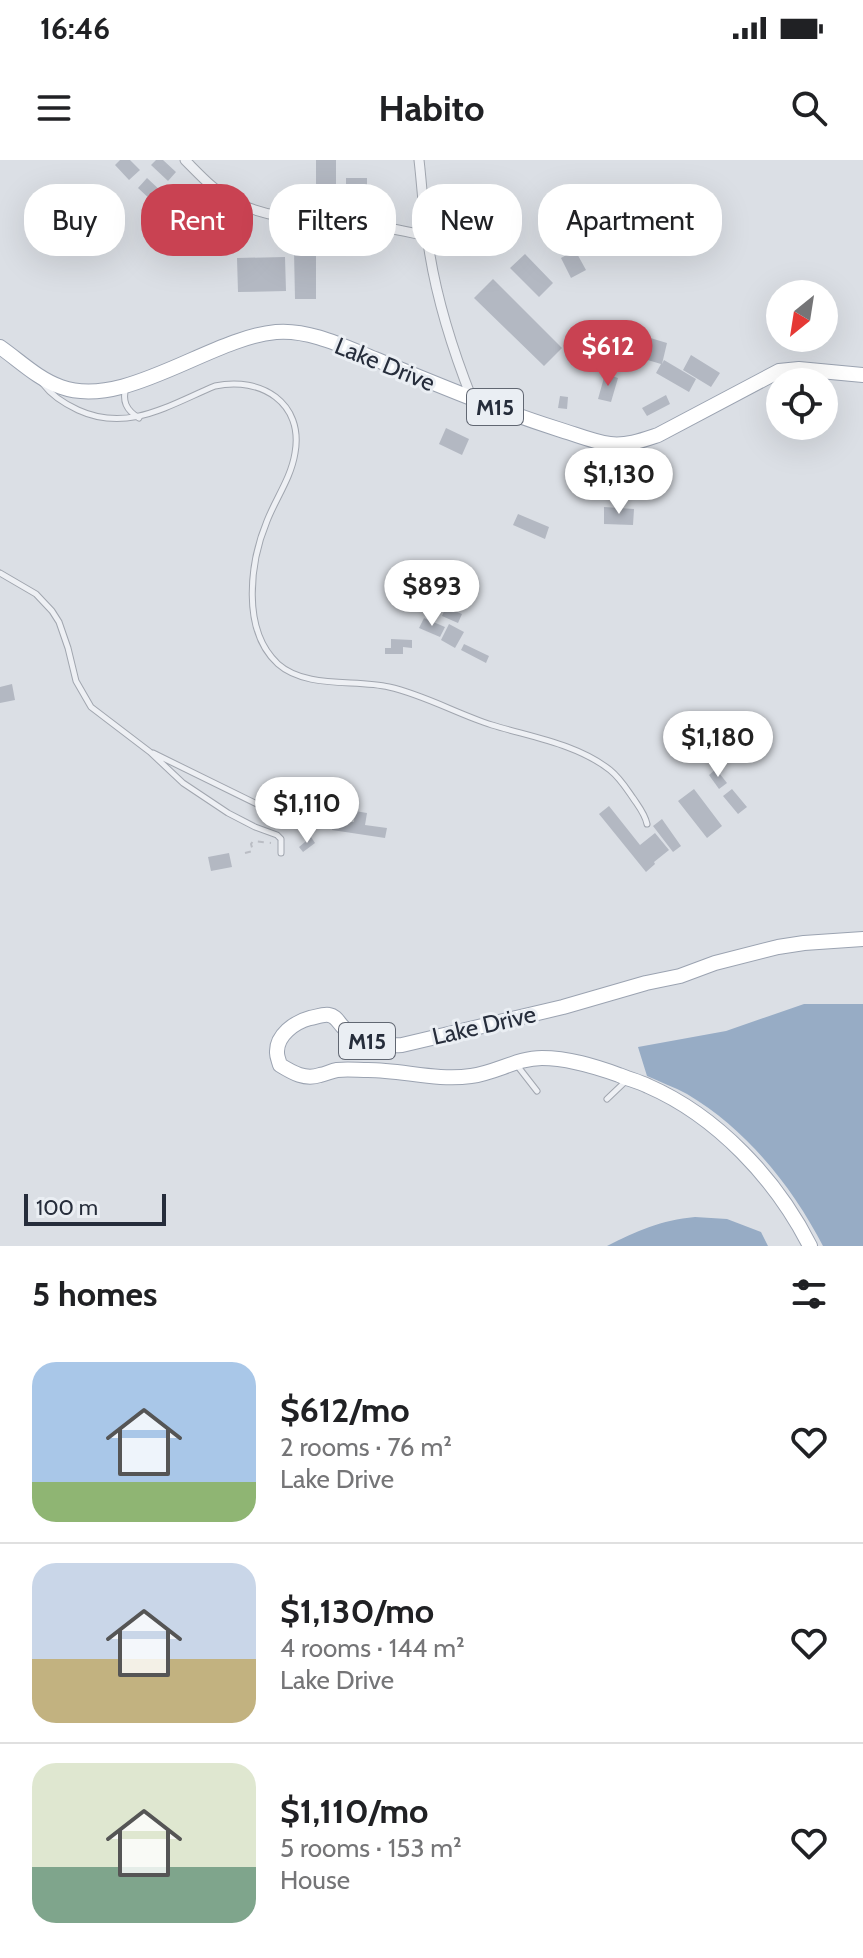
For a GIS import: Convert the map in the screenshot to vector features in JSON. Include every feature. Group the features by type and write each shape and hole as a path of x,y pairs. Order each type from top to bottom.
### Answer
{"main road":[{"name":"Lake Drive","path":"0,347 47,381 62,388 85,392 127,386 244,339 278,332 307,335 532,421 612,444 640,441 658,435 779,371 799,369 863,375"},
{"name":"Lake Drive","path":"810,1246 761,1172 709,1124 648,1086 589,1064 542,1058 515,1062 474,1076 451,1078 376,1070 334,1070 305,1077 280,1065 277,1052 285,1032 303,1020 319,1016 328,1015 337,1019 343,1029 359,1039 376,1044 402,1045 680,976 715,963 778,947 863,939"}],"street":[{"path":"185,160 205,180 235,202 268,214 313,222 354,223 412,233"},
{"path":"419,160 422,184"},
{"path":"431,256 444,319 472,399"}],"lane":[{"path":"35,373 60,402 88,414 113,419 149,415 225,383 270,392 281,399 289,410 296,450 289,476 261,538 253,587 260,638 278,664 306,678 388,686 492,725 582,753 612,771 646,816 647,824"},
{"path":"127,386 125,405 139,418"},
{"path":"0,573 36,594 52,611 68,648 76,681 91,707 150,752 183,783 228,813 277,835 281,839 281,853"},
{"path":"150,752 263,807 308,825"},
{"path":"515,1062 537,1091"},
{"path":"607,1099 628,1079"}],"path":[{"path":"245,853 253,851 253,841 269,843 281,839"}],"water":[{"path":"804,1004 863,1004 863,1246 823,1246 797,1202 766,1161 709,1108 647,1076 638,1047 726,1031"},
{"path":"695,1217 727,1219 761,1232 768,1246 607,1246 650,1227"}],"building":[{"path":"120,160 130,160 140,170 129,180 115,165"},
{"path":"156,160 163,160 176,172 168,181 151,165"},
{"path":"316,160 336,160 336,184 316,184"},
{"path":"346,178 367,178 367,184 346,184"},
{"path":"525,254 553,283 539,297 510,268"},
{"path":"294,256 316,256 316,299 295,299"},
{"path":"578,256 586,270 571,278 561,258"},
{"path":"285,257 286,291 238,292 237,258"},
{"path":"493,279 562,348 544,366 474,298"},
{"path":"607,332 624,336 614,374 598,370"},
{"path":"637,334 667,343 662,364 664,360 696,379 689,392 656,373 661,364 631,355"},
{"path":"691,355 720,373 711,387 683,370"},
{"path":"605,374 618,378 611,402 598,399"},
{"path":"666,395 670,404 647,416 642,408"},
{"path":"560,396 568,397 567,409 558,408"},
{"path":"446,428 469,439 462,455 439,444"},
{"path":"606,466 617,468 616,477 605,476"},
{"path":"604,507 634,509 633,525 604,524"},
{"path":"518,514 549,527 545,539 513,525"},
{"path":"446,607 462,614 458,623 442,616"},
{"path":"424,618 445,627 440,637 419,628"},
{"path":"449,624 464,632 455,648 441,640"},
{"path":"391,639 412,640 412,648 403,647 403,654 385,654 385,648 391,648"},
{"path":"464,644 489,656 486,663 461,650"},
{"path":"12,684 15,700 0,703 0,687"},
{"path":"716,769 727,783 719,789 709,775"},
{"path":"694,789 722,826 707,838 678,801"},
{"path":"732,789 747,807 738,814 723,796"},
{"path":"609,806 640,845 655,833 669,850 646,872 599,814"},
{"path":"355,811 367,813 365,825 387,828 385,838 332,830 334,820 354,822"},
{"path":"662,819 681,846 673,852 653,826"},
{"path":"311,837 315,843 303,852 299,847"},
{"path":"229,853 232,867 211,871 208,857"}]}
